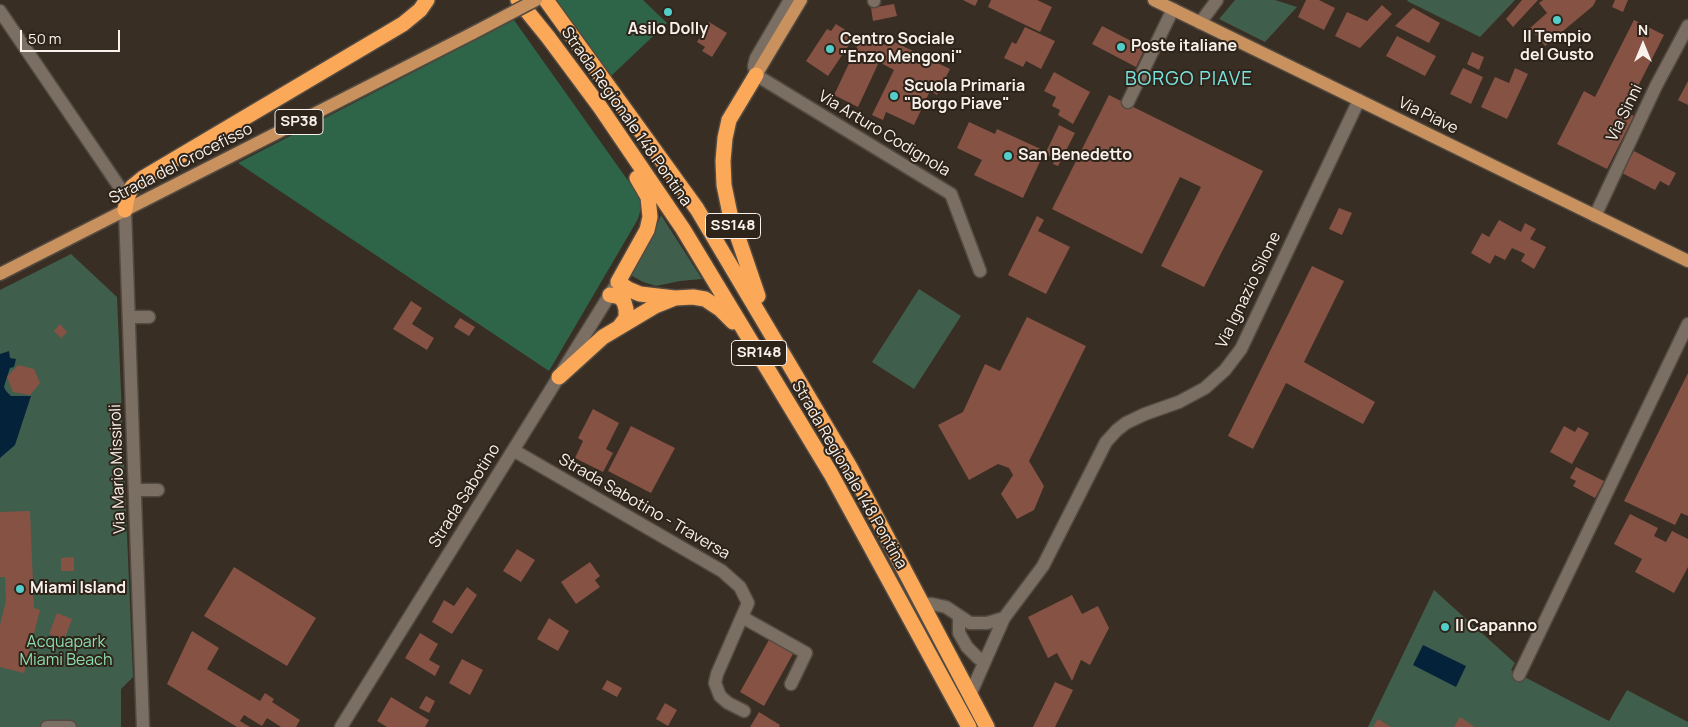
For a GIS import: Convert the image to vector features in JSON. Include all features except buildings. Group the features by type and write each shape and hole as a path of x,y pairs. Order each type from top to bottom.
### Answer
{"highway":[{"path":"126,204 132,187 143,178 403,24 420,10 427,0"},
{"name":"Strada Regionale 148 Pontina","path":"518,0 548,36 600,107 683,229 831,474 969,727"},
{"name":"Strada Regionale 148 Pontina","path":"546,0 697,209 850,467 986,727"},
{"name":"SS148","path":"756,75 729,120 724,146 724,185 732,221 753,284 795,374"},
{"path":"600,107 618,148 646,193 650,206 647,230 618,282 640,294 675,298 693,297 709,301 720,308 756,348"},
{"path":"610,295 620,298 624,302 626,318 620,326"},
{"path":"558,377 603,337 655,306 675,298"}],"main road":[{"name":"Strada del Crocefisso","path":"0,274 126,204 473,34 536,0"},
{"path":"756,75 801,0"},
{"name":"Via Piave","path":"1154,0 1688,261"}],"street":[{"path":"756,75 754,66 756,58 790,0"},
{"path":"1200,23 1218,0"},
{"path":"1128,102 1173,9"},
{"path":"0,11 126,204"},
{"name":"Via Sinni","path":"1594,216 1656,86 1688,26"},
{"name":"Via Arturo Codignola","path":"756,75 951,194 980,271"},
{"name":"Via Ignazio Silone","path":"970,695 1004,618 1043,566 1104,446 1114,433 1126,423 1179,402 1200,391 1222,374 1236,356 1245,341 1359,100"},
{"name":"Via Mario Missiroli","path":"126,204 143,727"},
{"name":"Strada Sabotino","path":"341,727 618,282"},
{"path":"129,317 150,317"},
{"path":"1519,675 1688,324"},
{"name":"Strada Sabotino - Traversa","path":"513,450 726,574 740,587 748,603 742,617"},
{"path":"135,490 158,490"},
{"path":"923,604 946,607 970,623 987,623 1004,618"},
{"path":"744,711 720,696 715,683 717,674 742,617 806,653 791,684"},
{"path":"959,617 960,633 967,646 978,658 985,660"},
{"path":"47,727 70,727"}],"green space":[{"path":"554,0 643,0 667,23 610,77"},
{"path":"1235,0 1275,0 1297,7 1265,42 1219,19"},
{"path":"1408,0 1515,0 1480,37"},
{"path":"514,20 634,189 642,204 638,219 549,371 238,163"},
{"path":"661,215 702,279 656,286 643,282 627,273 654,233"},
{"name":"Acquapark Miami Beach","path":"71,254 117,297 133,677 121,689 121,727 0,727 0,290"},
{"path":"919,289 961,316 914,389 872,362"},
{"name":"Il Capanno","path":"1434,590 1515,663 1511,670 1609,721 1627,690 1688,722 1688,727 1368,727"}],"water":[{"path":"9,351 10,358 16,359 14,367 10,368 4,387 11,396 31,396 15,445 0,458 0,354"},
{"path":"1423,645 1466,666 1456,687 1413,665"}],"place":[{"name":"Asilo Dolly","path":"668,12"},
{"name":"Il Tempio del Gusto","path":"1557,20"},
{"name":"Poste italiane","path":"1121,47"},
{"name":"Centro Sociale \"Enzo Mengoni\"","path":"830,49"},
{"name":"Scuola Primaria \"Borgo Piave\"","path":"894,96"},
{"name":"San Benedetto","path":"1008,156"},
{"name":"Miami Island","path":"20,589"},
{"name":"Il Capanno","path":"1445,627"}],"district":[{"name":"BORGO PIAVE","path":"1189,80"}]}
